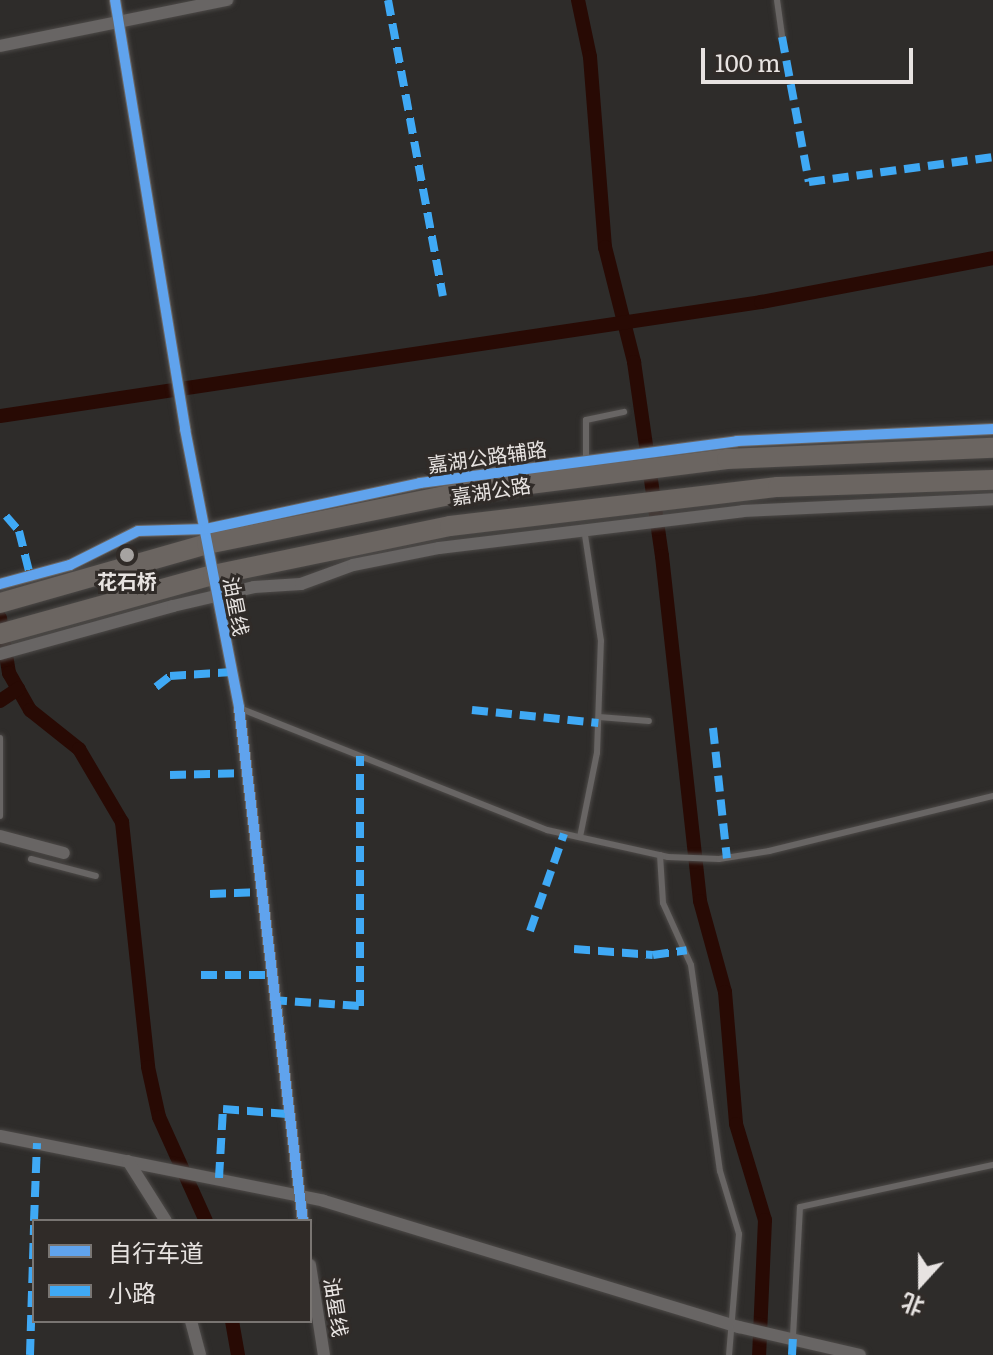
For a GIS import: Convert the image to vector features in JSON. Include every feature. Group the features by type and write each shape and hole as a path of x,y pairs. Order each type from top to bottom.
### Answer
{"main road":[{"name":"嘉湖公路","path":"0,603 22,587 207,537 622,463 676,457 993,448"},
{"name":"嘉湖公路","path":"0,634 28,636 412,533 679,495 993,480"}],"street":[{"name":"油星线","path":"115,0 184,418 239,708 303,1219"},
{"path":"0,46 227,0"},
{"path":"676,457 846,432 993,429"},
{"name":"嘉湖公路辅路","path":"0,584 22,587 138,531 207,537 367,492 586,460 622,463"},
{"path":"215,586 301,584 353,565 439,548 686,516 993,499"},
{"path":"0,654 28,636"},
{"path":"0,836 60,852"},
{"path":"0,1136 299,1197 734,1325 787,1335 860,1355"},
{"path":"128,1161 165,1219"},
{"name":"油星线","path":"312,1278 324,1355"},
{"path":"192,1323 200,1355"}],"lane":[{"path":"777,0 782,37"},
{"path":"586,460 586,420 624,412"},
{"path":"580,837 599,717 601,641 584,528"},
{"path":"239,708 547,830 664,856 719,859 993,796"},
{"path":"599,717 649,721"},
{"path":"0,816 1,741"},
{"path":"52,865 60,852"},
{"path":"664,856 663,903 691,965 718,1158 739,1234 734,1325 729,1355"},
{"path":"31,859 96,876"},
{"path":"787,1335 800,1207 993,1165"}],"waterway":[{"path":"578,0 590,57 605,247 634,362 662,556 700,901 725,992 736,1124 765,1220 759,1355"},
{"path":"0,416 761,302 993,258"},
{"path":"0,618 9,673 30,710 79,749 122,822 148,1067 159,1117 205,1219"},
{"path":"0,701 18,689"},
{"path":"232,1323 238,1355"}],"marked path":[{"path":"388,0 443,296"},
{"path":"782,37 809,182 993,157"},
{"path":"6,516 19,531 30,575"},
{"path":"156,687 170,676 232,672"},
{"path":"472,710 598,723"},
{"path":"713,728 727,858"},
{"path":"271,1000 360,1006 360,756"},
{"path":"170,775 248,773"},
{"path":"530,931 564,834"},
{"path":"210,894 261,892"},
{"path":"574,949 653,955 687,950"},
{"path":"201,975 268,975"},
{"path":"219,1178 223,1109 287,1114"},
{"path":"34,1219 37,1143"},
{"path":"30,1355 32,1290"},
{"path":"792,1355 793,1336"}],"cycle path":[{"path":"115,0 185,429 239,708 303,1219"},
{"path":"0,584 70,565 138,531 206,529 420,483 737,441 993,429"}],"place":[{"name":"花石桥","path":"127,555"}]}
